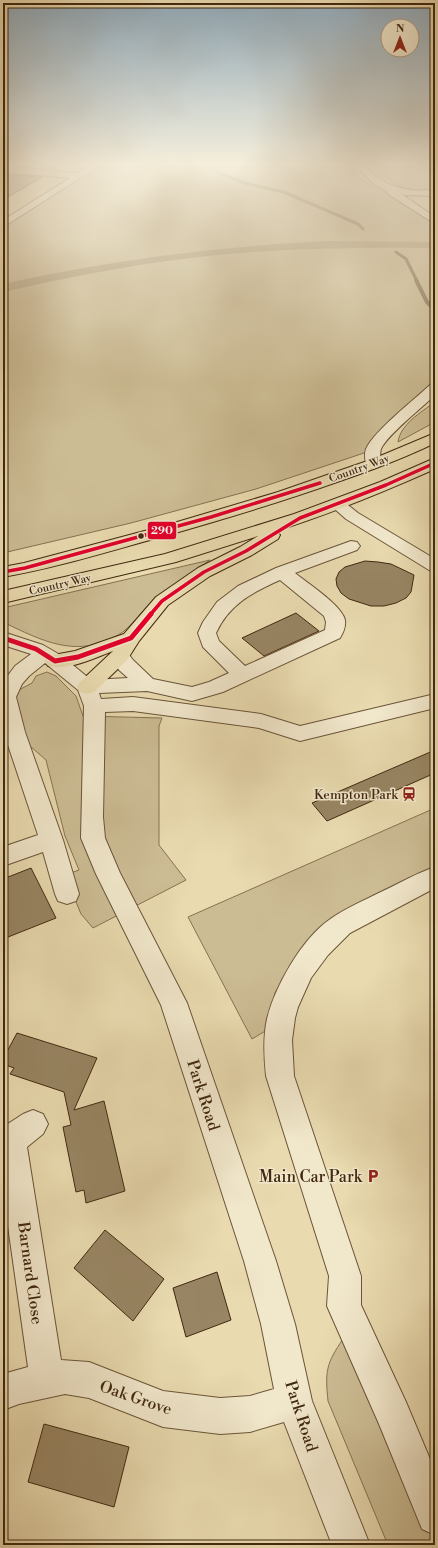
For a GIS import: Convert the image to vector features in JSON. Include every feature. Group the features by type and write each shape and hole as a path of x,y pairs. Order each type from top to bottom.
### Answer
{"highway":[{"name":"Country Way","path":"3,572 32,566 291,493 373,464 435,437"},
{"name":"Country Way","path":"3,597 170,558 300,518 435,463"},
{"path":"91,697 131,638 162,601 204,572 246,551 300,518"},
{"path":"49,657 78,657 131,638"}],"street":[{"path":"373,464 373,450 383,436 435,388"},
{"path":"337,504 352,516 435,566"},
{"path":"242,675 210,643 207,633 212,622 224,606 244,590 282,572 351,546"},
{"path":"91,697 147,684 192,694 216,687 333,634 336,628 335,617 331,612 282,572"},
{"path":"3,638 36,649 49,657 91,697 261,721 300,734 435,701"},
{"path":"120,656 126,665 147,684"},
{"path":"49,657 22,671 13,682 6,697 14,732 51,840 67,894"},
{"name":"Park Road","path":"91,697 95,725 92,817 93,838 108,874 174,1003 260,1261 278,1324 294,1401 350,1545"},
{"path":"3,857 51,840"},
{"path":"435,877 376,906 336,928 303,968 291,992 281,1018 278,1047 280,1076 345,1276 344,1306 393,1415 435,1516"},
{"name":"Barnard Close","path":"16,1136 47,1380"},
{"name":"Oak Grove","path":"3,1392 19,1386 65,1377 88,1380 163,1409 220,1416 250,1414 294,1401"}],"shaded area":[{"path":"3,238 435,238 435,388 373,450 256,489 131,523 3,553"},
{"path":"435,402 435,422 398,442 403,430 412,419"},
{"path":"210,560 153,601 122,632 103,642 88,646 60,645 46,641 3,622 3,608"},
{"path":"47,672 56,676 76,696 83,716 162,718 159,726 159,845 186,880 93,928 81,914 65,875 79,870 65,836 46,760 14,732 6,697 32,683 36,676"},
{"path":"435,808 435,868 345,911 306,943 275,993 267,1030 252,1039 188,917"},
{"path":"343,1339 435,1545 388,1545 328,1401 328,1368 333,1355"}],"building":[{"path":"365,561 391,564 414,575 411,592 406,598 396,603 384,606 371,606 349,599 341,593 337,586 336,579 339,572 345,567"},
{"path":"296,613 319,631 264,656 242,638"},
{"name":"Kempton Park","path":"435,750 435,773 327,821 312,803"},
{"path":"31,868 56,918 3,939 3,879"},
{"path":"17,1033 97,1058 74,1110 104,1101 125,1191 86,1203 84,1190 76,1192 63,1127 71,1125 64,1092 10,1074 14,1068 3,1064 3,1059"},
{"path":"105,1230 164,1279 133,1321 74,1268"},
{"path":"217,1272 231,1320 186,1337 173,1288"},
{"path":"44,1424 129,1447 114,1507 28,1482"}],"waterway":[{"path":"3,288 110,266 218,252 272,247 326,245 435,245"},
{"path":"396,252 406,259 417,281"},
{"path":"416,280 427,302 435,310"}],"transit line":[{"name":"290","path":"3,638 36,649 55,661 78,657 131,638 162,601 204,572 246,551 300,518 386,485 435,463"},
{"name":"290","path":"3,572 25,568 211,517 320,483"}],"place":[{"name":"Kempton Park","path":"409,794"},
{"name":"Main Car Park","path":"373,1176"}]}
